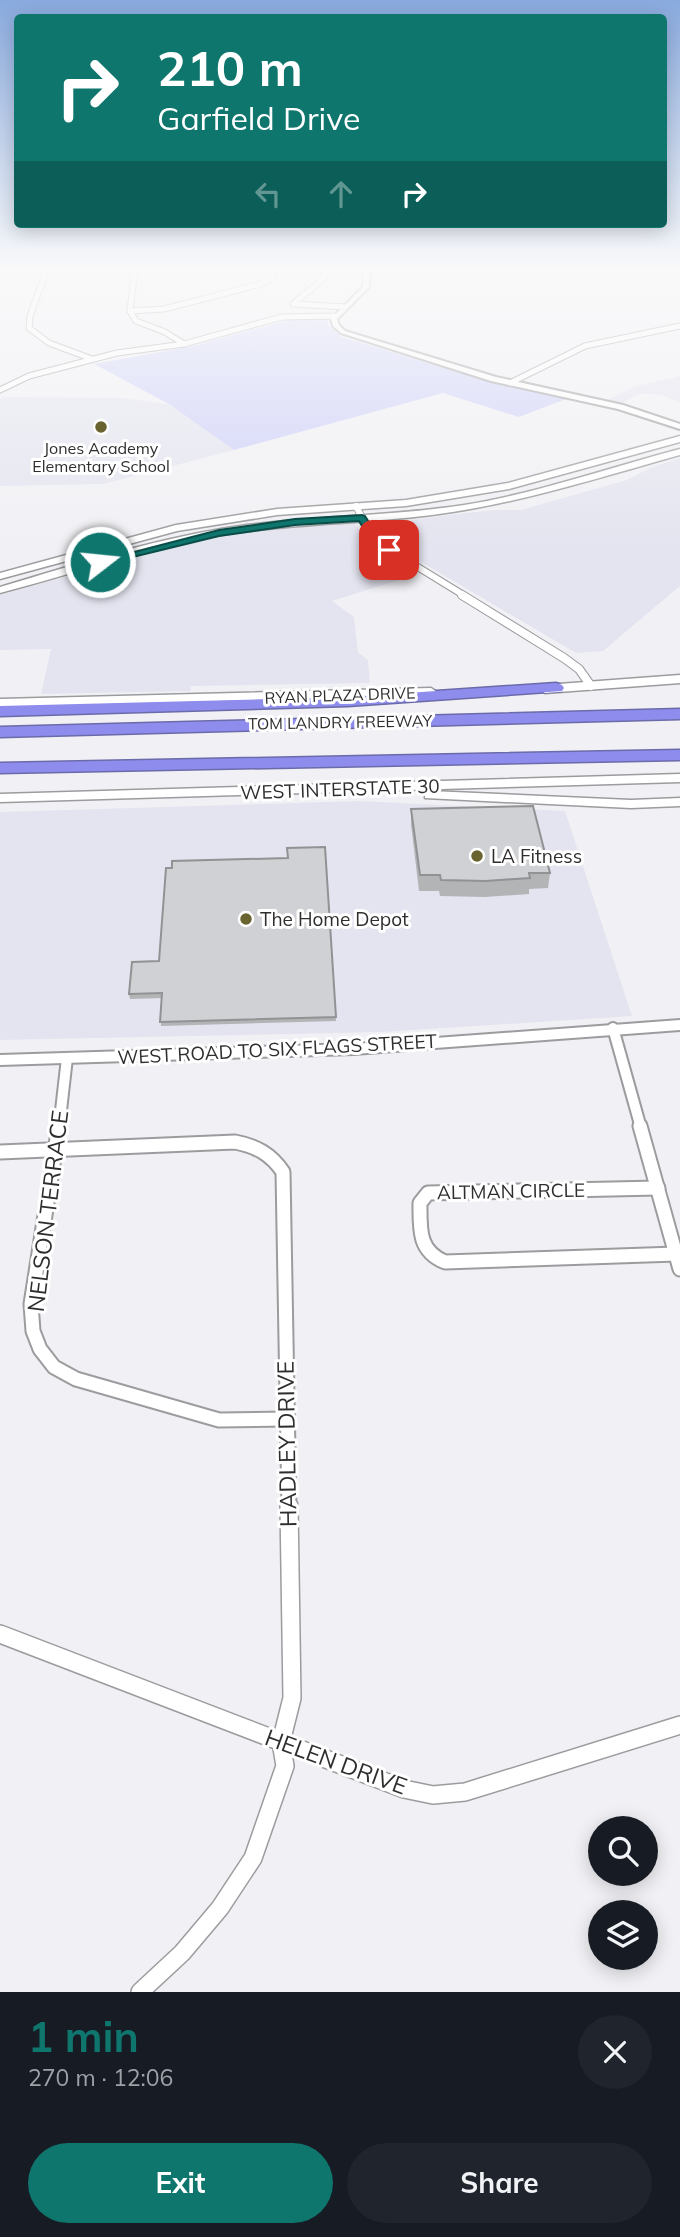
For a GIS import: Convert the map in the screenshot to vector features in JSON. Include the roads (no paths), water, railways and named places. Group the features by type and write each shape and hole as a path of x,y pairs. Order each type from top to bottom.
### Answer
{"highway":[{"path":"0,711 302,704 479,696 556,688"},
{"path":"382,721 680,700"},
{"name":"TOM LANDRY FREEWAY","path":"0,732 680,714"},
{"path":"94,766 161,758 680,741"},
{"path":"0,768 680,755"}],"main road":[{"path":"0,576 176,528 277,513 413,502 509,486 680,439"},
{"path":"0,590 141,550 206,535 275,524 433,512 496,501 680,452"},
{"name":"RYAN PLAZA DRIVE","path":"0,703 556,688 680,679"},
{"name":"WEST INTERSTATE 30","path":"0,798 680,778"},
{"path":"340,789 496,799 631,804 680,802"}],"street":[{"path":"0,390 29,376 81,362"},
{"path":"440,362 510,383 620,407 680,427"},
{"path":"510,383 553,362"},
{"path":"356,506 375,540 564,658 579,669 591,686"},
{"name":"WEST ROAD TO SIX FLAGS STREET","path":"0,1060 354,1049 680,1025"},
{"path":"613,1028 680,1269"},
{"name":"NELSON TERRACE","path":"67,1058 32,1304 33,1331 40,1349 54,1367 76,1379 219,1420 287,1419"},
{"name":"HADLEY DRIVE","path":"56,1150 235,1142 251,1144 266,1152 283,1172 292,1698 281,1742 285,1766 253,1858 212,1917 182,1953 140,1992"},
{"path":"0,1152 56,1150"},
{"name":"ALTMAN CIRCLE","path":"658,1188 428,1193 419,1203 422,1244 434,1259 445,1262 676,1254"},
{"name":"HELEN DRIVE","path":"0,1634 404,1789 433,1795 465,1792 680,1725"}],"place":[{"name":"Jones Academy Elementary School","path":"101,427"},
{"name":"LA Fitness","path":"477,856"},
{"name":"The Home Depot","path":"246,919"}]}
